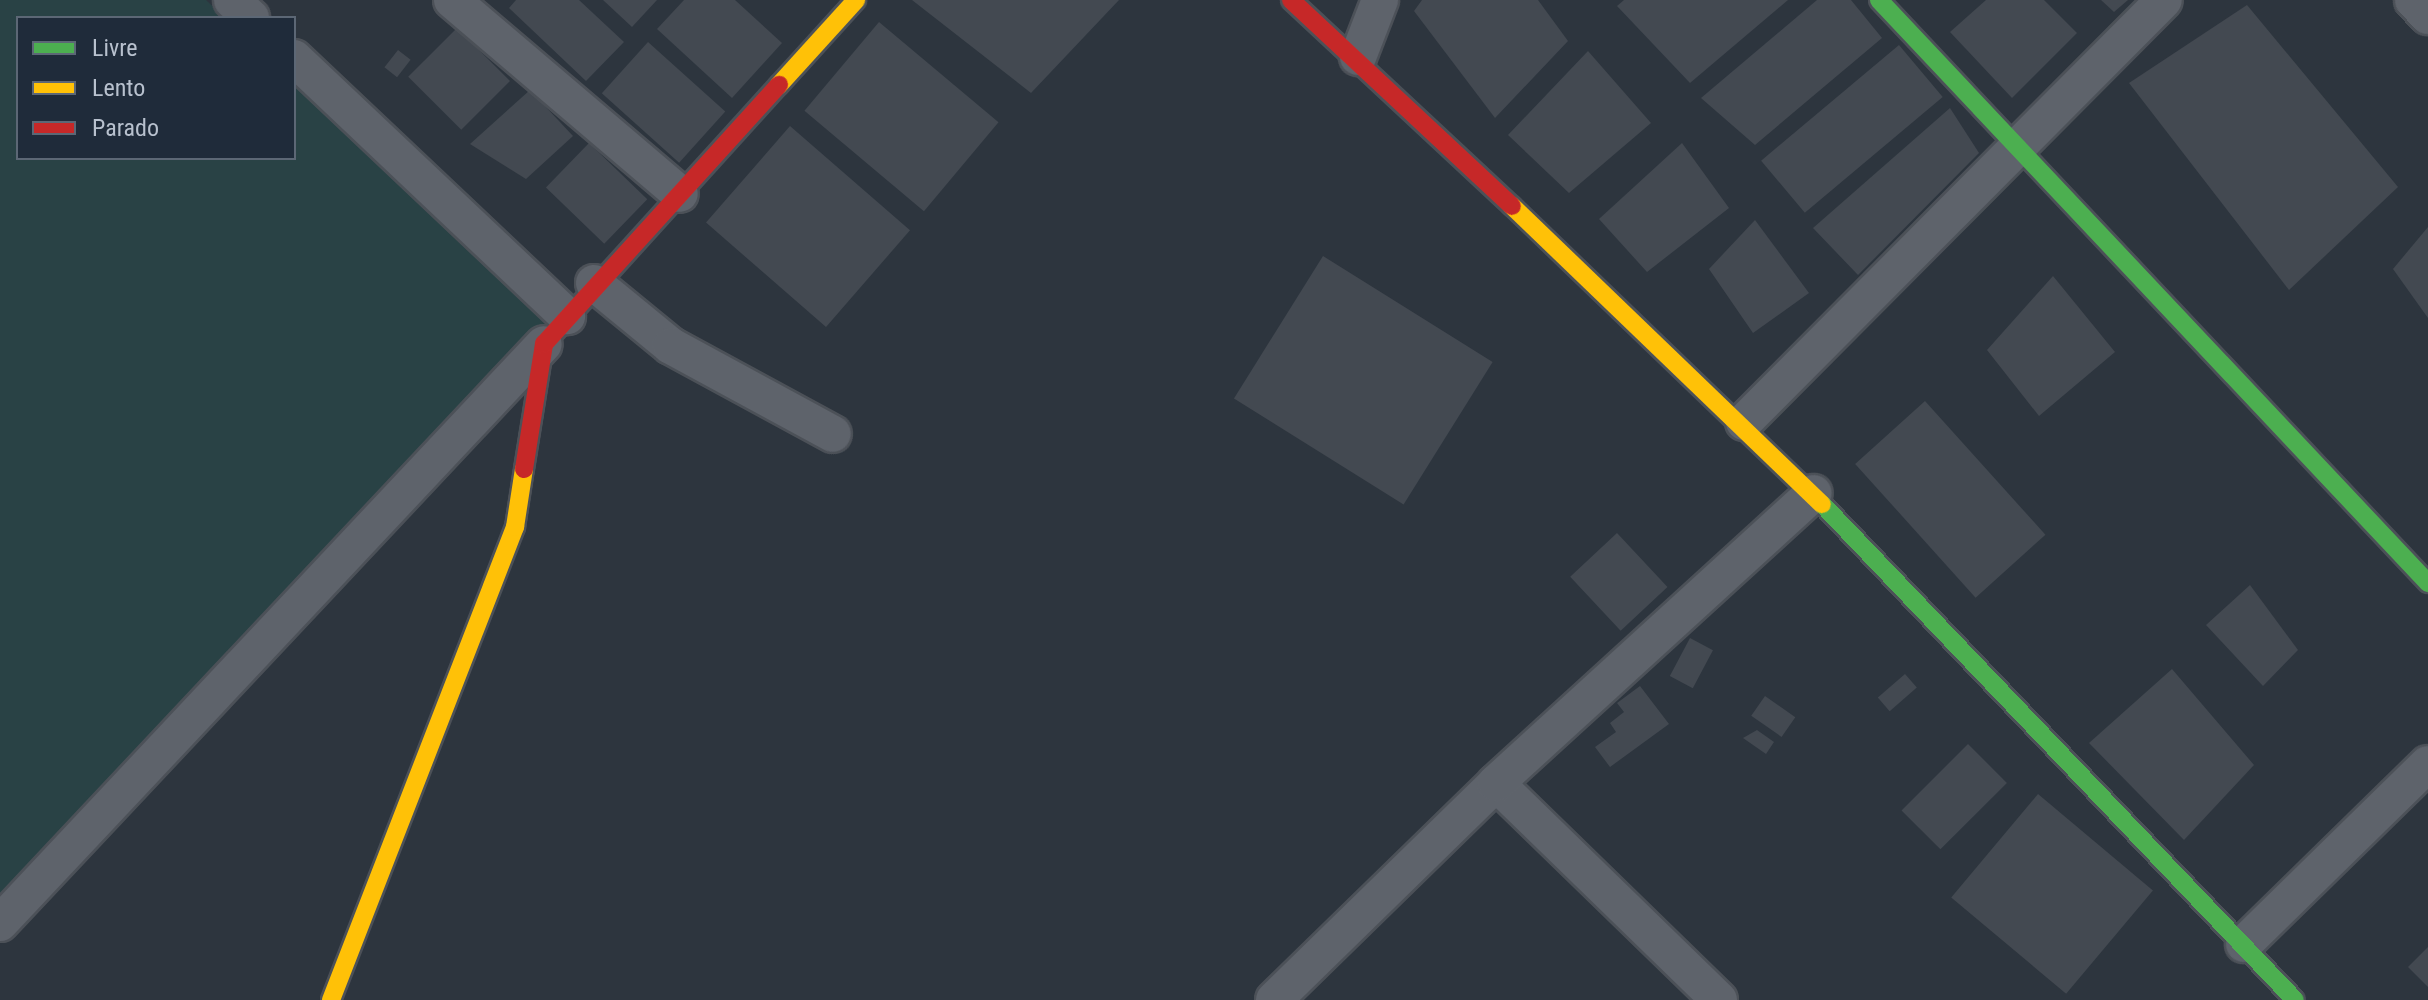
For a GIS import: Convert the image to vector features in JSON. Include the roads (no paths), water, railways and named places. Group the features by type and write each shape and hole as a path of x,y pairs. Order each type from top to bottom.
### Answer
{"street":[{"path":"232,0 249,16"},
{"path":"452,0 680,194"},
{"path":"0,923 544,344 594,283 680,194 856,0"},
{"path":"1291,0 1358,57 1744,422 2295,1000"},
{"path":"1358,57 1380,0"},
{"path":"1879,0 2020,145 2428,583"},
{"path":"1744,422 2164,0"},
{"path":"2413,0 2428,16"},
{"path":"296,60 567,316"},
{"path":"594,283 671,346 833,434"},
{"path":"331,1000 515,527 544,344"},
{"path":"1274,1000 1496,783 1814,493"},
{"path":"2244,944 2428,764"},
{"path":"1496,783 1719,1000"}]}
